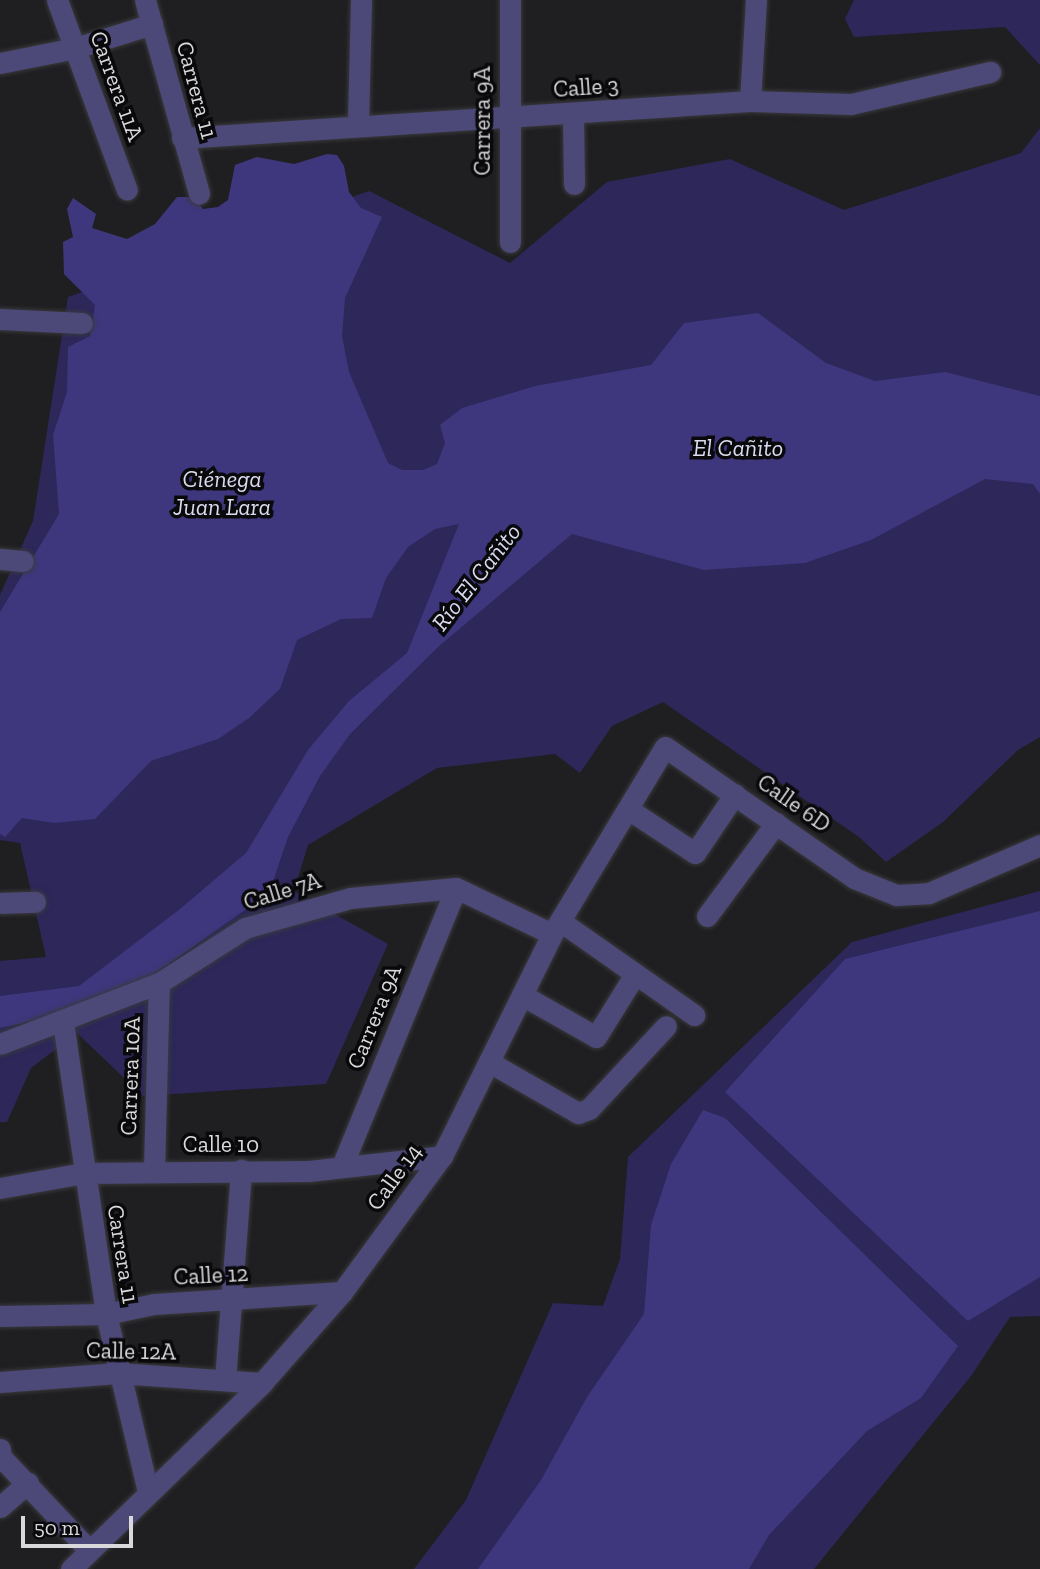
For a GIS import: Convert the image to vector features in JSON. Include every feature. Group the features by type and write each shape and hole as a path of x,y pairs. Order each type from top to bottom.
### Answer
{"street":[{"name":"Carrera 11A","path":"57,0 127,190"},
{"name":"Carrera 11","path":"145,0 199,194"},
{"path":"358,124 361,0"},
{"name":"Carrera 9A","path":"510,0 507,119 510,242"},
{"path":"750,101 756,0"},
{"path":"0,63 75,48 152,24"},
{"name":"Calle 3","path":"182,138 358,124 507,119 750,101 851,104 990,72"},
{"path":"573,115 573,184"},
{"path":"0,319 82,323"},
{"path":"0,559 23,561"},
{"name":"Calle 6D","path":"665,747 854,878 896,895 929,893 1040,845"},
{"name":"Calle 14","path":"71,1569 148,1492 227,1421 342,1292 442,1156 556,928 665,747"},
{"path":"628,809 695,853 735,794"},
{"path":"707,916 776,823"},
{"path":"456,888 556,928 635,974 694,1015"},
{"name":"Carrera 9A","path":"342,1166 456,888"},
{"name":"Calle 7A","path":"0,1044 63,1023 159,983 246,928 350,898 456,888"},
{"path":"0,903 35,902"},
{"path":"522,995 596,1037 635,974"},
{"name":"Carrera 10A","path":"153,1170 159,983"},
{"name":"Carrera 11","path":"63,1023 83,1173 106,1314 148,1492"},
{"path":"489,1062 578,1113 589,1109 635,1063 666,1026"},
{"name":"Calle 10","path":"0,1188 83,1173 342,1166 442,1156"},
{"path":"225,1380 228,1300 241,1170"},
{"name":"Calle 12","path":"0,1316 106,1314 154,1304 342,1292"},
{"name":"Calle 12A","path":"0,1382 118,1373 262,1382"},
{"path":"0,1449 0,1456 89,1550"},
{"path":"0,1507 28,1483"}],"shaded area":[{"path":"854,0 1040,0 1040,65 1005,27 854,37 845,19"},
{"path":"1040,128 1040,737 1018,750 943,822 886,862 859,837 663,702 612,726 580,773 555,754 437,768 308,845 294,891 388,944 326,1084 143,1096 77,1033 31,1068 7,1122 0,1122 0,961 46,957 20,843 0,840 0,595 33,521 68,297 369,191 510,263 607,182 730,159 844,210 1021,153"},
{"path":"1040,891 1040,1316 1010,1317 971,1376 814,1569 414,1569 466,1500 553,1303 603,1306 620,1259 628,1157 852,942"}],"water":[{"name":"Ciénega Juan Lara","path":"327,154 337,155 344,166 349,192 361,208 382,217 345,298 342,336 349,372 388,463 402,470 423,470 437,464 445,443 440,425 462,408 535,386 651,365 684,323 758,313 826,363 875,381 945,372 1040,396 1040,494 1033,484 985,479 871,540 805,563 704,570 572,534 438,647 350,734 320,776 288,837 269,893 140,984 52,1017 0,1028 0,996 79,986 180,909 246,853 308,750 349,701 407,653 459,524 435,529 408,547 386,578 372,618 341,619 297,640 280,689 249,718 218,739 151,761 95,819 54,823 22,818 5,837 0,834 0,612 59,514 53,435 67,392 68,347 90,336 95,305 64,274 63,242 73,237 67,209 73,198 96,214 92,228 127,239 155,224 177,197 194,197 203,209 218,207 228,200 235,165 257,157 294,164"},
{"path":"1040,911 1040,1277 968,1321 725,1092 845,959"},
{"path":"703,1110 725,1118 958,1346 921,1398 867,1431 769,1535 749,1569 478,1569 541,1480 587,1397 644,1314 651,1225 671,1164"}],"water label":[{"name":"El Cañito","path":"738,448"},
{"name":"Río El Cañito","path":"476,577"}]}
